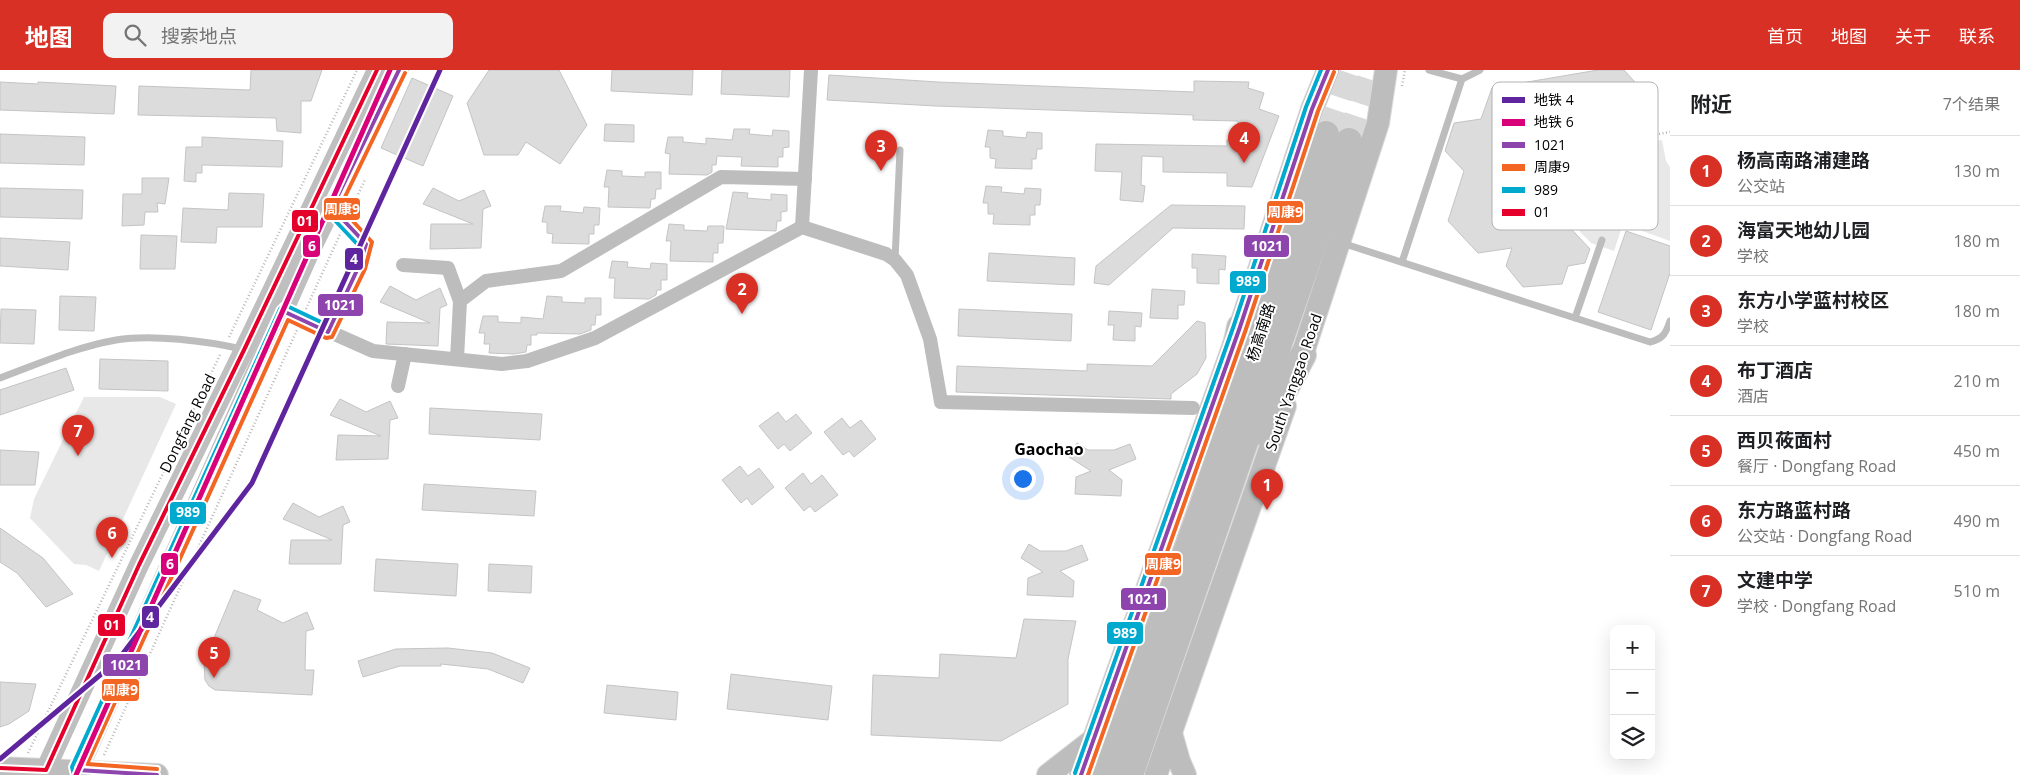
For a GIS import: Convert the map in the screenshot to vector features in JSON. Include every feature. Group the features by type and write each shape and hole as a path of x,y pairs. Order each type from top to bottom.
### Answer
{"highway":[{"name":"杨高南路","path":"1213,505 1337,137"},
{"path":"1130,775 1213,505 1240,327"},
{"path":"1106,775 1213,505 1303,355"}],"main road":[{"name":"Dongfang Road","path":"44,772 139,565 377,70"},
{"path":"84,772 293,316 311,249 339,215 399,70"},
{"path":"1081,775 1240,327 1312,109 1328,70"},
{"name":"South Yanggao Road","path":"1156,775 1303,355 1378,123 1386,70"},
{"path":"1171,732 1179,762 1185,775"},
{"path":"1048,775 1093,740"},
{"path":"10,768 44,772 157,775"}],"street":[{"path":"802,227 811,70"},
{"path":"460,301 486,281 562,271 721,177 805,179"},
{"path":"293,316 373,351 502,364 526,361 595,338 802,227 886,254 895,260 908,275 930,339 941,402 1193,408"},
{"path":"403,265 448,268 460,301 458,359"},
{"path":"398,386 405,354"}],"lane":[{"path":"1429,70 1462,78 1480,70"},
{"path":"1402,262 1462,78"},
{"path":"895,260 900,150"},
{"path":"328,332 359,266 366,244 339,215"},
{"path":"1575,318 1602,240"},
{"path":"1339,243 1650,342 1659,340 1666,334 1670,321"},
{"path":"0,378 78,349 117,340 163,338 225,345 244,350"}],"path":[{"name":"Dongfang Road","path":"10,768 225,345 357,70"},
{"path":"84,772 339,215 366,177"}],"shaded area":[{"path":"1662,140 1666,161 1670,167 1670,241 1640,230 1658,230 1658,141"},
{"path":"1579,230 1621,230 1614,251 1591,243"},
{"path":"84,397 160,397 176,404 99,571 86,565 74,564 30,518 34,499"}],"building":[{"path":"251,70 322,70 311,101 301,101 301,133 277,131 276,118 138,115 139,86 250,90"},
{"path":"489,70 559,70 587,125 560,164 526,142 518,155 484,155 467,103"},
{"path":"612,70 693,70 692,95 611,91"},
{"path":"722,70 790,70 789,97 721,94"},
{"path":"1598,70 1624,70 1635,82 1527,82"},
{"path":"829,75 938,82 1194,92 1194,81 1249,82 1248,88 1264,93 1259,109 1279,116 1252,187 1227,186 1227,173 1163,172 1163,157 1142,156 1141,185 1145,186 1143,202 1120,200 1122,172 1095,171 1096,144 1227,146 1227,140 1238,140 1238,121 1193,120 1193,115 936,106 827,100"},
{"path":"412,78 453,96 423,166 381,148"},
{"path":"0,82 116,86 114,114 0,110"},
{"path":"1492,88 1492,230 1572,230 1590,249 1585,263 1568,266 1562,284 1523,287 1506,266 1512,248 1478,253 1448,221 1464,171 1445,151 1454,123 1481,119"},
{"path":"605,124 634,125 634,142 604,141"},
{"path":"734,129 750,129 749,134 772,136 773,130 789,131 789,147 783,148 783,157 778,157 778,167 741,166 742,157 717,156 716,165 712,165 712,172 707,175 669,174 670,154 665,153 668,137 683,137 683,142 706,144 706,138 732,140"},
{"path":"988,130 1003,131 1003,136 1026,138 1027,132 1042,133 1042,149 1037,149 1036,159 1032,159 1032,169 995,168 996,159 990,158 990,147 985,147"},
{"path":"0,134 85,137 84,165 0,163"},
{"path":"202,137 283,141 282,167 202,165 202,173 196,173 196,182 184,181 186,147 202,147"},
{"path":"607,170 622,171 622,176 645,177 645,172 661,172 661,189 656,189 655,199 651,199 650,208 608,207 609,187 604,187"},
{"path":"142,178 169,178 165,204 157,203 158,212 145,212 144,225 122,226 123,194 142,194"},
{"path":"986,186 1002,187 1001,192 1024,194 1025,188 1041,189 1040,205 1035,205 1035,215 1030,215 1030,225 993,224 994,214 988,214 988,203 983,203"},
{"path":"0,188 83,190 82,219 0,217"},
{"path":"433,188 459,201 484,190 491,206 483,209 481,248 430,249 431,224 473,224 423,204"},
{"path":"733,192 748,193 747,198 771,200 771,194 787,195 787,211 781,212 781,221 777,221 776,231 726,229"},
{"path":"229,193 264,194 262,227 217,227 216,243 181,242 183,208 228,210"},
{"path":"1171,205 1245,206 1244,229 1173,228 1109,285 1094,283 1096,266"},
{"path":"545,206 561,206 560,211 583,213 584,207 600,208 599,225 594,225 594,234 589,234 589,244 552,243 553,234 547,233 547,222 542,222"},
{"path":"669,224 684,225 684,230 707,231 708,226 724,226 723,243 718,243 718,253 713,253 713,262 670,261 671,241 666,241"},
{"path":"1626,231 1670,246 1670,273 1651,330 1598,312"},
{"path":"141,235 177,236 175,269 140,269"},
{"path":"0,238 70,242 68,270 0,266"},
{"path":"989,253 1075,258 1074,285 987,281"},
{"path":"1192,254 1226,256 1225,270 1219,269 1219,284 1197,283 1197,268 1192,268"},
{"path":"612,261 628,262 627,267 650,269 651,263 667,264 667,280 661,280 661,290 657,290 656,295 649,299 614,298 615,278 609,278"},
{"path":"390,286 416,300 440,288 447,305 440,308 438,346 386,344 387,322 430,323 380,302"},
{"path":"1152,289 1185,291 1184,305 1178,305 1178,319 1150,318"},
{"path":"60,296 96,297 94,331 59,330"},
{"path":"547,296 562,297 562,302 585,303 585,298 601,298 601,315 596,315 595,325 591,325 591,330 580,334 537,333 537,335 531,335 531,345 527,345 526,352 514,354 489,353 490,344 484,344 485,333 479,333 483,316 498,316 498,322 521,323 521,317 543,319"},
{"path":"1,309 36,310 34,344 0,343"},
{"path":"959,309 1072,314 1071,341 958,336"},
{"path":"1109,311 1142,313 1141,327 1135,326 1135,341 1113,340 1114,325 1108,325"},
{"path":"1197,321 1205,323 1206,358 1197,374 1171,394 1171,399 956,392 957,366 1087,371 1087,364 1152,366"},
{"path":"100,359 168,361 168,391 99,389"},
{"path":"66,368 74,390 0,415 0,390"},
{"path":"340,399 366,412 390,401 398,418 390,420 388,459 336,460 338,435 381,436 330,415"},
{"path":"430,408 542,414 540,440 429,434"},
{"path":"778,412 786,422 796,414 812,433 790,451 784,444 778,449 759,426"},
{"path":"842,418 850,428 861,420 876,439 854,457 849,451 843,455 824,432"},
{"path":"1077,443 1088,450 1114,450 1130,444 1136,459 1109,470 1122,480 1121,496 1075,494 1076,477 1091,471 1069,457"},
{"path":"0,450 39,452 35,485 0,485"},
{"path":"740,466 748,476 759,468 774,487 752,505 747,498 741,503 722,480"},
{"path":"803,473 811,484 822,475 838,495 815,512 810,506 804,511 785,488"},
{"path":"424,484 536,491 534,516 422,510"},
{"path":"293,503 319,517 343,506 350,522 343,525 341,564 289,564 291,540 332,540 283,519"},
{"path":"0,528 43,558 73,594 46,607 17,573 0,562"},
{"path":"1029,544 1040,551 1066,551 1082,545 1088,560 1060,571 1074,581 1073,597 1027,595 1028,578 1043,572 1021,558"},
{"path":"376,559 458,564 456,596 374,591"},
{"path":"489,564 532,566 531,593 488,591"},
{"path":"234,590 261,600 257,610 283,623 307,612 314,629 306,631 305,670 314,670 312,695 215,690 209,686 205,680 204,662"},
{"path":"1024,619 1076,621 1068,659 1068,704 1001,741 871,735 873,675 939,678 940,654 1016,658"},
{"path":"448,648 492,653 530,668 523,683 488,669 441,664 441,666 400,666 363,677 358,661 396,649"},
{"path":"731,674 832,686 828,720 727,709"},
{"path":"0,682 36,684 29,711 9,724 0,727"},
{"path":"607,685 678,692 676,720 604,713"}],"tunnel":[{"path":"1326,134 1348,70"},
{"path":"1349,141 1373,70"}],"metro line":[{"name":"6","path":"76,775 390,70"},
{"name":"4","path":"0,759 118,660 252,483 440,70"}],"transit line":[{"name":"01","path":"0,768 46,770 139,565 377,70"},
{"name":"989","path":"74,775 72,767 280,309 283,306 287,306 325,324 353,264 359,246 327,212 326,207 392,70"},
{"name":"1021","path":"157,775 78,770 285,312 328,332 359,266 366,244 332,208 399,70"},
{"name":"989","path":"1075,773 1234,325 1306,107 1321,70"},
{"name":"1021","path":"1081,775 1240,327 1312,109 1328,70"},
{"name":"周康9","path":"1088,775 1246,329 1318,111 1334,72"},
{"name":"周康9","path":"157,769 87,764 288,320 326,338 332,337 365,269 372,242 340,207 405,73"}],"place":[{"name":"布丁酒店","path":"1244,163"},
{"name":"东方小学蓝村校区","path":"881,171"},
{"name":"海富天地幼儿园","path":"742,314"},
{"name":"文建中学","path":"78,456"},
{"name":"杨高南路浦建路","path":"1267,510"},
{"name":"东方路蓝村路","path":"112,558"},
{"name":"西贝莜面村","path":"214,678"}],"district":[{"name":"Gaochao","path":"1049,449"}]}
